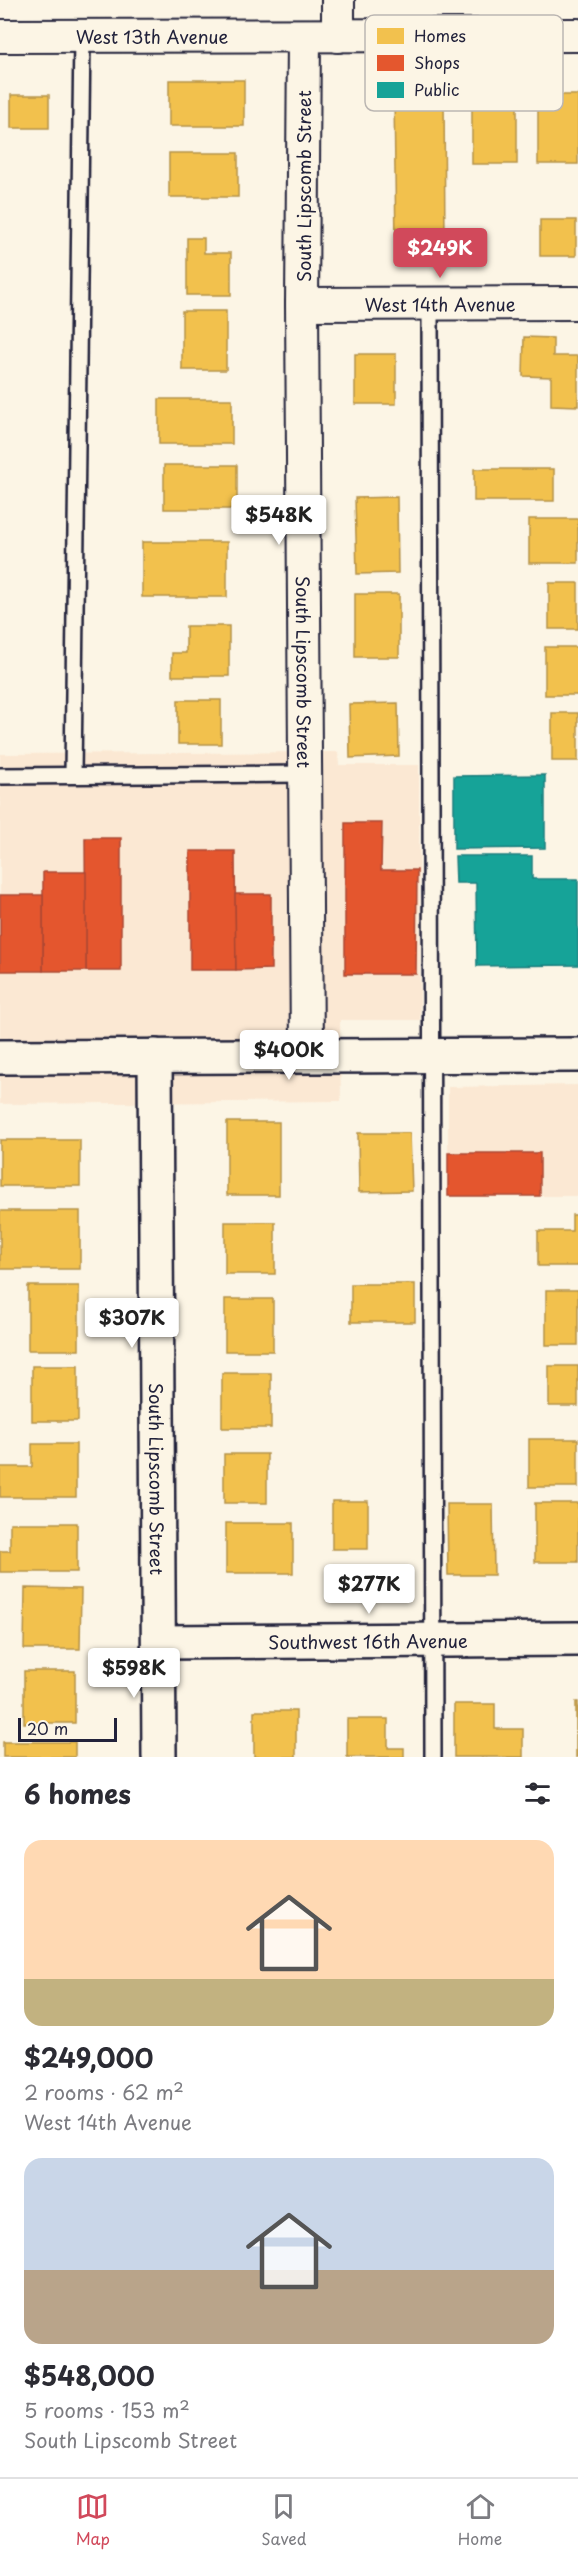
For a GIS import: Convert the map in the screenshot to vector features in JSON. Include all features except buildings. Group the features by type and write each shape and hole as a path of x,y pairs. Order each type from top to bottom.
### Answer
{"street":[{"path":"338,0 338,36"},
{"name":"West 13th Avenue","path":"563,35 578,35"},
{"name":"West 13th Avenue","path":"0,36 365,36"},
{"name":"South Lipscomb Street","path":"304,36 302,304 307,1056"},
{"name":"West 14th Avenue","path":"302,304 578,303"},
{"path":"0,1057 578,1055"},
{"name":"South Lipscomb Street","path":"155,1056 159,1757"},
{"name":"Southwest 16th Avenue","path":"160,1642 578,1640"}],"lane":[{"path":"73,775 82,36"},
{"path":"430,304 433,1757"},
{"path":"0,776 305,774"}],"shaded area":[{"path":"338,752 339,765 419,765 420,1020 340,1020 341,1101 0,1104 0,754"},
{"path":"578,1085 578,1196 448,1196 448,1087"}]}
